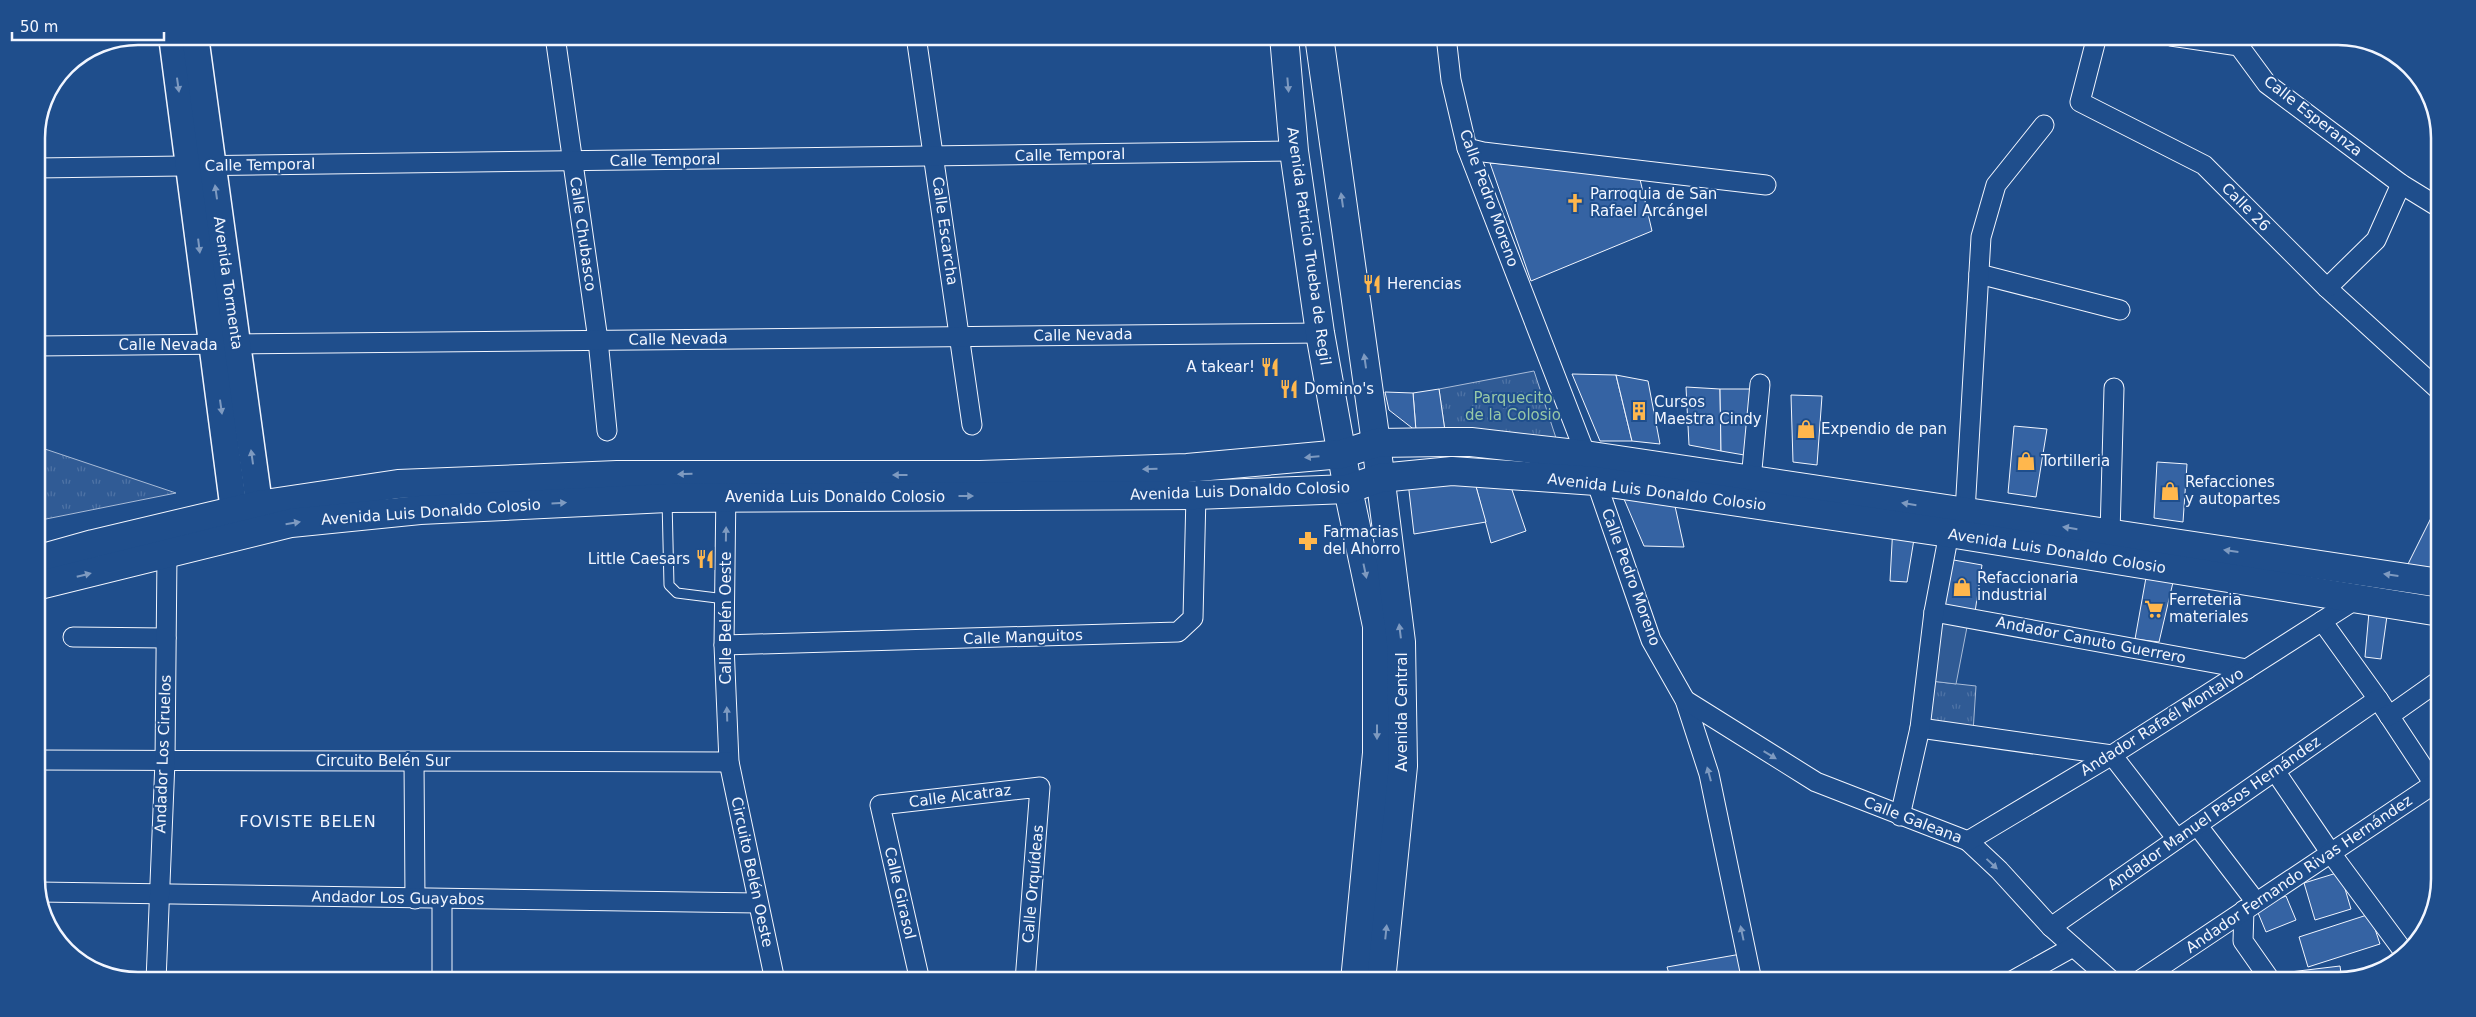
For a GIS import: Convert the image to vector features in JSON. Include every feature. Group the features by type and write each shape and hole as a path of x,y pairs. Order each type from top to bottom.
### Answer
{"main road":[{"name":"Avenida Patricio Trueba de Regil","path":"1285,45 1294,151 1320,333 1342,454"},
{"path":"1320,45 1376,444"},
{"path":"45,583 165,541 252,515 398,484 617,475 726,486 1187,468 1342,454 1376,444 1471,442 1751,480 2110,534 2152,553 2431,581"},
{"name":"Avenida Central","path":"1376,444 1401,642 1403,766 1382,972"},
{"name":"Avenida Central","path":"1342,454 1377,626 1377,752 1356,972"},
{"name":"Avenida Luis Donaldo Colosio","path":"252,515 292,522 420,510 667,498 726,486 1196,495 1348,489 1380,478 1452,471 1596,481 1949,533 2152,553 2355,600 2431,611"},
{"path":"45,559 165,541"}],"street":[{"name":"Avenida Tormenta","path":"174,45 200,165 224,345 252,515"},
{"name":"Avenida Tormenta","path":"195,45 200,165"},
{"name":"Calle Chubasco","path":"556,45 598,340 607,432"},
{"name":"Calle Escarcha","path":"917,45 972,425"},
{"name":"Calle Pedro Moreno","path":"1447,45 1450,80 1467,148 1584,456 1596,481 1651,640 1685,700 1710,774 1750,972"},
{"name":"Calle 26","path":"2095,45 2080,102 2204,165 2327,288 2431,383"},
{"name":"Calle Esperanza","path":"2234,45 2239,46 2266,84 2401,184 2431,202"},
{"path":"1965,512 1981,237 1996,185 2044,124"},
{"path":"1467,148 1483,152 1766,185"},
{"name":"Calle Temporal","path":"45,168 1294,151"},
{"path":"2327,288 2376,240 2401,184"},
{"path":"1979,274 2120,310"},
{"name":"Calle Nevada","path":"45,346 1320,333"},
{"path":"1751,480 1760,384"},
{"path":"2110,534 2114,388"},
{"name":"Calle Belén Oeste","path":"726,486 724,645 729,762"},
{"name":"Calle Manguitos","path":"724,645 1178,632 1194,618 1196,495"},
{"path":"1900,816 1920,728 1934,612 1949,533"},
{"name":"Andador Los Ciruelos","path":"156,972 165,761 165,541"},
{"name":"Andador Rafaél Montalvo","path":"1968,841 2112,755 2355,600"},
{"name":"Andador Canuto Guerrero","path":"1934,612 2247,670"},
{"path":"2322,621 2378,699 2431,780"},
{"path":"73,637 166,638"},
{"path":"2389,716 2431,686"},
{"name":"Andador Manuel Pasos Hernández","path":"2051,927 2378,699"},
{"name":"Calle Galeana","path":"1685,700 1816,782 1968,841 1999,870 2051,927 2102,972"},
{"path":"1920,728 2112,755 2177,840"},
{"name":"Circuito Belén Sur","path":"45,760 729,762"},
{"path":"414,762 415,899"},
{"name":"Circuito Belén Oeste","path":"729,762 773,972"},
{"path":"2275,771 2330,852 2401,947"},
{"name":"Calle Alcatraz","path":"880,805 1040,787"},
{"name":"Calle Orquídeas","path":"1026,972 1040,787"},
{"name":"Andador Fernando Rivas Hernández","path":"2152,972 2330,852 2431,793"},
{"name":"Calle Girasol","path":"880,805 918,972"},
{"path":"2198,825 2250,906 2243,941 2265,972"},
{"name":"Andador Los Guayabos","path":"46,892 758,903"},
{"path":"442,899 442,972"},
{"path":"2028,972 2073,946"}],"lane":[{"path":"667,498 669,585 677,592 725,599"}],"green space":[{"name":"Parquecito de la Colosio","path":"1534,371 1556,438 1449,437 1445,431 1439,389"},
{"path":"45,449 176,493 45,519"},
{"path":"1931,681 1976,686 1973,732 1925,726"}],"shaded area":[{"path":"1938,616 1968,622 1956,684 1931,681"}],"building":[{"name":"Parroquia de San Rafael Arcángel","path":"1490,163 1639,175 1652,231 1531,281"},
{"path":"1572,374 1616,375 1632,441 1600,441"},
{"name":"Cursos Maestra Cindy","path":"1616,375 1648,381 1660,444 1632,441"},
{"path":"1686,387 1720,389 1721,451 1689,445"},
{"path":"1439,389 1445,431 1416,431 1413,393"},
{"path":"1720,389 1757,389 1750,456 1721,451"},
{"path":"1385,392 1413,393 1416,431 1389,410"},
{"name":"Expendio de pan","path":"1791,395 1822,396 1817,465 1793,462"},
{"name":"Tortilleria","path":"2014,426 2047,429 2036,497 2008,493"},
{"name":"Refacciones y autopartes","path":"2157,462 2187,464 2183,522 2154,518"},
{"path":"1509,481 1526,531 1491,543 1475,483"},
{"path":"1408,482 1475,483 1486,522 1414,534"},
{"path":"1621,492 1673,497 1684,547 1644,546"},
{"path":"2431,518 2431,569 2407,566"},
{"path":"1893,525 1915,533 1907,582 1890,581"},
{"name":"Refaccionaria industrial","path":"1948,559 1982,565 1975,612 1943,609"},
{"name":"Ferreteria materiales","path":"2147,572 2174,578 2159,642 2135,639"},
{"path":"2369,612 2387,616 2381,659 2365,657"},
{"path":"2340,872 2351,909 2315,920 2304,883"},
{"path":"2286,896 2296,920 2266,932 2256,908"},
{"path":"2370,914 2380,944 2308,967 2299,937"},
{"path":"1741,954 1744,972 1668,972 1667,967"},
{"path":"2340,966 2341,972 2338,972 2290,972"}],"place":[{"name":"Parroquia de San Rafael Arcángel","path":"1575,203"},
{"name":"Herencias","path":"1372,284"},
{"name":"A takear!","path":"1270,367"},
{"name":"Domino's","path":"1289,389"},
{"name":"Cursos Maestra Cindy","path":"1639,411"},
{"name":"Expendio de pan","path":"1806,429"},
{"name":"Tortilleria","path":"2026,461"},
{"name":"Refacciones y autopartes","path":"2170,491"},
{"name":"Farmacias del Ahorro","path":"1308,541"},
{"name":"Little Caesars","path":"705,559"},
{"name":"Refaccionaria industrial","path":"1962,587"},
{"name":"Ferreteria materiales","path":"2154,609"}],"district":[{"name":"FOVISTE BELEN","path":"308,821"}]}
